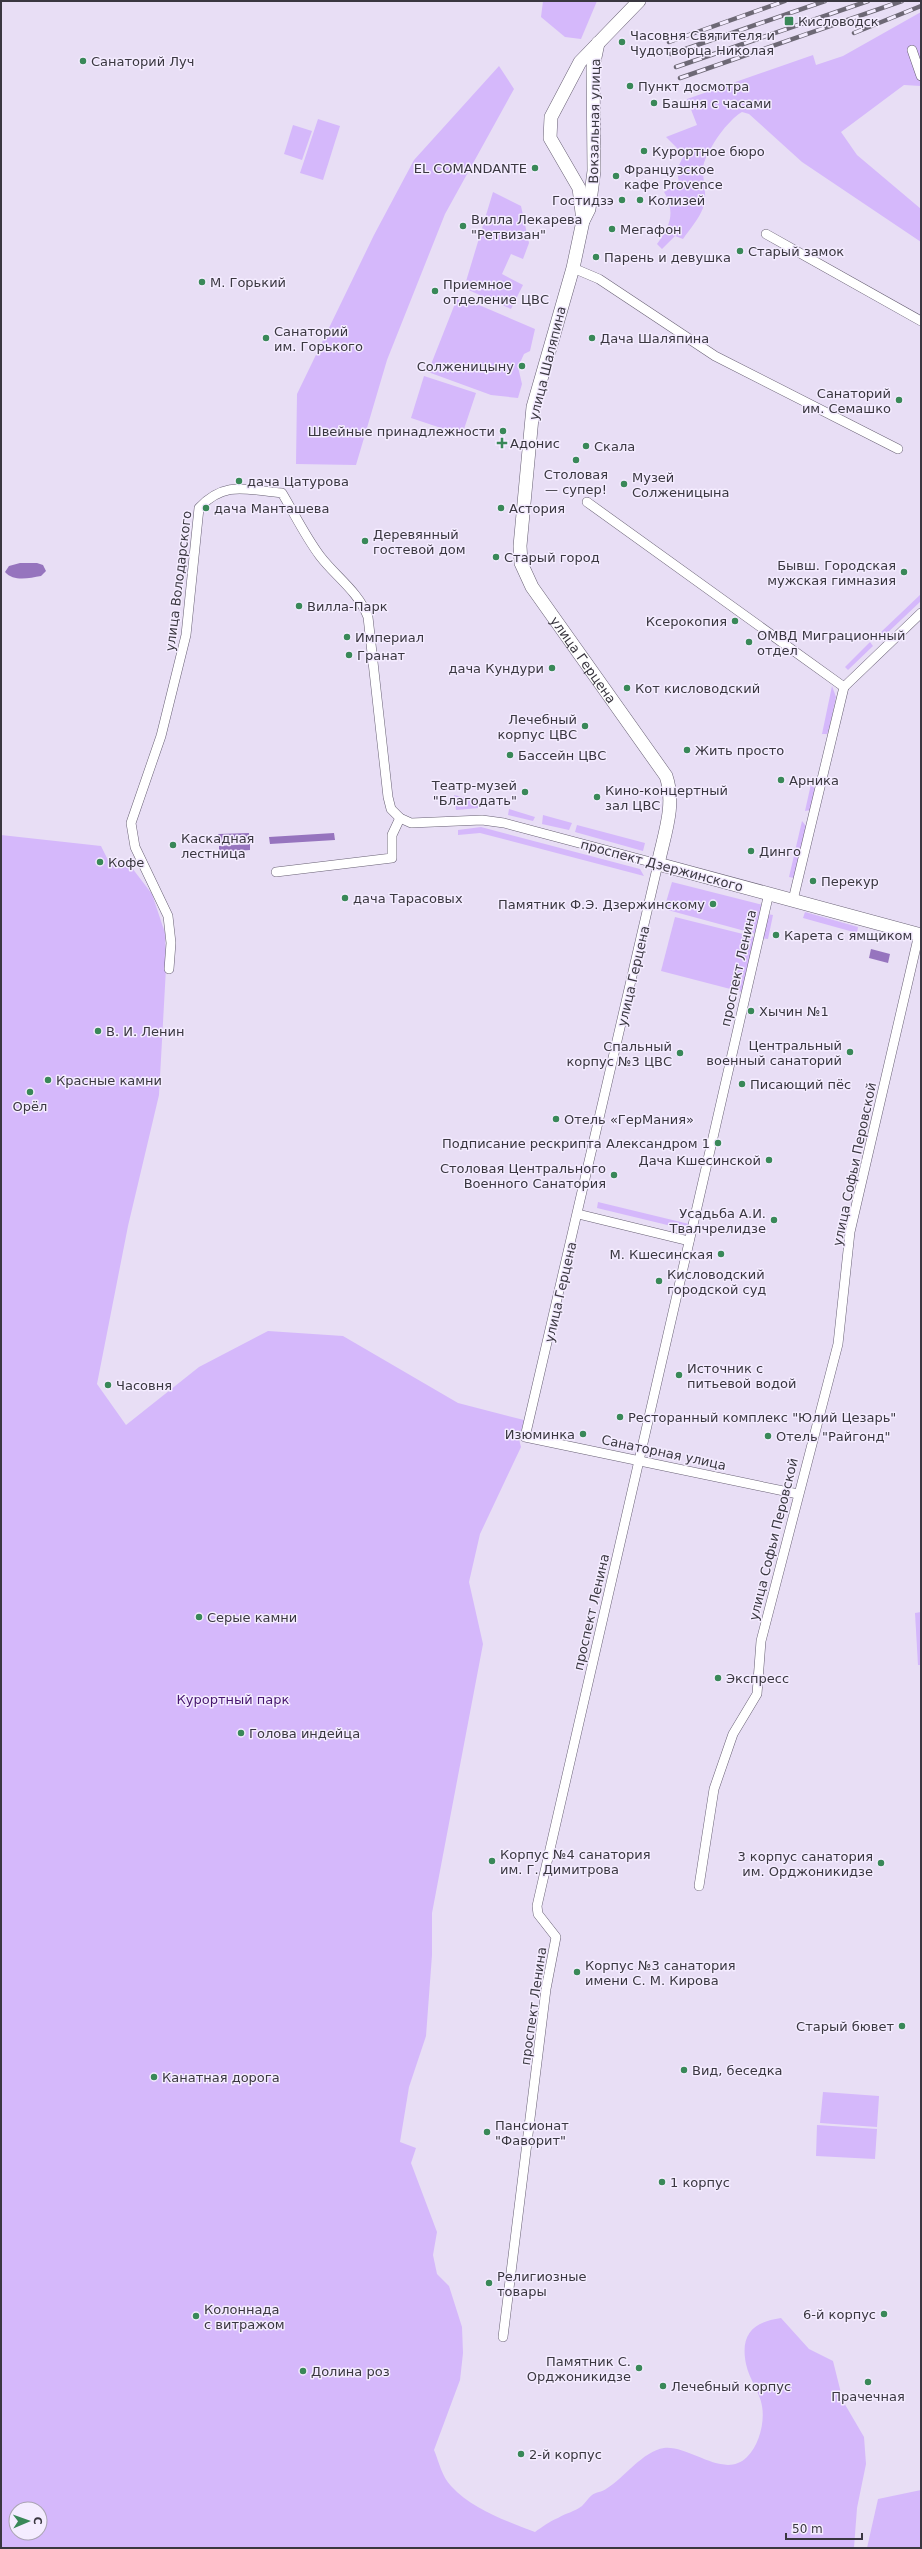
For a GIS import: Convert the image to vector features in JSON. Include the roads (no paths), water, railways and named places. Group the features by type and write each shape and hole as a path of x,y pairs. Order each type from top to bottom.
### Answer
{"main road":[{"name":"Вокзальная улица","path":"583,221 579,188 555,150 550,138 549,127 553,110 565,86 580,62 639,1"},
{"name":"Вокзальная улица","path":"573,268 583,221 589,209 594,171 593,67 598,43"},
{"name":"улица Шаляпина","path":"526,577 521,563 520,546 533,408 573,268"},
{"name":"улица Герцена","path":"526,577 666,776 671,790 670,808 658,864"},
{"name":"проспект Дзержинского","path":"658,864 920,935"}],"street":[{"path":"912,50 921,76"},
{"path":"766,234 921,321"},
{"path":"573,268 599,279 715,356 898,449"},
{"name":"улица Володарского","path":"169,969 171,943 168,916 135,847 131,823 161,736 186,636 199,508 210,496 232,488 282,493 318,554 331,570 356,593 363,604 368,617 388,797 391,809 400,818"},
{"path":"587,502 844,687"},
{"path":"794,900 844,687 921,613"},
{"path":"276,872 392,858 392,835 400,818"},
{"name":"проспект Дзержинского","path":"400,818 411,823 482,820 504,823 658,864"},
{"name":"улица Герцена","path":"525,1437 578,1214 658,864"},
{"name":"проспект Ленина","path":"503,2337 546,1989 556,1937 538,1914 537,1906 769,893"},
{"name":"улица Софьи Перовской","path":"699,1886 714,1789 733,1734 757,1694 761,1641 838,1344 850,1232 920,935"},
{"path":"578,1214 689,1241"},
{"name":"Санаторная улица","path":"525,1437 798,1494"}],"railway":[{"path":"669,42 785,1"},
{"path":"671,54 825,1"},
{"path":"676,67 868,1"},
{"path":"680,78 902,1"},
{"path":"854,33 921,6"}],"place":[{"name":"Кисловодск","path":"789,21"},
{"name":"Часовня Святителя и Чудотворца Николая","path":"622,42"},
{"name":"Cанаторий Луч","path":"83,61"},
{"name":"Пункт досмотра","path":"630,86"},
{"name":"Башня с часами","path":"654,103"},
{"name":"Курортное бюро","path":"644,151"},
{"name":"EL COMANDANTE","path":"535,168"},
{"name":"Французское кафе Provence","path":"616,176"},
{"name":"Гостидзэ","path":"622,200"},
{"name":"Колизей","path":"640,200"},
{"name":"Вилла Лекарева \"Ретвизан\"","path":"463,226"},
{"name":"Мегафон","path":"612,229"},
{"name":"Старый замок","path":"740,251"},
{"name":"Парень и девушка","path":"596,257"},
{"name":"М. Горький","path":"202,282"},
{"name":"Приемное отделение ЦВС","path":"435,291"},
{"name":"Санаторий им. Горького","path":"266,338"},
{"name":"Дача Шаляпина","path":"592,338"},
{"name":"Солженицыну","path":"522,366"},
{"name":"Санаторий им. Семашко","path":"899,400"},
{"name":"Швейные принадлежности","path":"503,431"},
{"name":"Адонис","path":"502,443"},
{"name":"Скала","path":"586,446"},
{"name":"Столовая — супер!","path":"576,460"},
{"name":"дача Цатурова","path":"239,481"},
{"name":"Музей Солженицына","path":"624,484"},
{"name":"дача Манташева","path":"206,508"},
{"name":"Астория","path":"501,508"},
{"name":"Деревянный гостевой дом","path":"365,541"},
{"name":"Старый город","path":"496,557"},
{"name":"Бывш. Городская мужская гимназия","path":"904,572"},
{"name":"Вилла-Парк","path":"299,606"},
{"name":"Ксерокопия","path":"735,621"},
{"name":"Империал","path":"347,637"},
{"name":"ОМВД Миграционный отдел","path":"749,642"},
{"name":"Гранат","path":"349,655"},
{"name":"дача Кундури","path":"552,668"},
{"name":"Кот кисловодский","path":"627,688"},
{"name":"Лечебный корпус ЦВС","path":"585,726"},
{"name":"Жить просто","path":"687,750"},
{"name":"Бассейн ЦВС","path":"510,755"},
{"name":"Арника","path":"781,780"},
{"name":"Театр-музей \"Благодать\"","path":"525,792"},
{"name":"Кино-концертный зал ЦВС","path":"597,797"},
{"name":"Каскадная лестница","path":"173,845"},
{"name":"Динго","path":"751,851"},
{"name":"Кофе","path":"100,862"},
{"name":"Перекур","path":"813,881"},
{"name":"дача Тарасовых","path":"345,898"},
{"name":"Памятник Ф.Э. Дзержинскому","path":"713,904"},
{"name":"Карета с ямщиком","path":"776,935"},
{"name":"Хычин №1","path":"751,1011"},
{"name":"В. И. Ленин","path":"98,1031"},
{"name":"Центральный военный санаторий","path":"850,1052"},
{"name":"Спальный корпус №3 ЦВС","path":"680,1053"},
{"name":"Красные камни","path":"48,1080"},
{"name":"Писающий пёс","path":"742,1084"},
{"name":"Орёл","path":"30,1092"},
{"name":"Отель «ГерМания»","path":"556,1119"},
{"name":"Подписание рескрипта Александром 1","path":"718,1143"},
{"name":"Дача Кшесинской","path":"769,1160"},
{"name":"Столовая Центрального Военного Санатория","path":"614,1175"},
{"name":"Усадьба А.И. Твалчрелидзе","path":"774,1220"},
{"name":"М. Кшесинская","path":"721,1254"},
{"name":"Кисловодский городской суд","path":"659,1281"},
{"name":"Источник с питьевой водой","path":"679,1375"},
{"name":"Часовня","path":"108,1385"},
{"name":"Ресторанный комплекс \"Юлий Цезарь\"","path":"620,1417"},
{"name":"Изюминка","path":"583,1434"},
{"name":"Отель \"Райгонд\"","path":"768,1436"},
{"name":"Серые камни","path":"199,1617"},
{"name":"Экспресс","path":"718,1678"},
{"name":"Голова индейца","path":"241,1733"},
{"name":"Корпус №4 санатория им. Г. Димитрова","path":"492,1861"},
{"name":"3 корпус санатория им. Орджоникидзе","path":"881,1863"},
{"name":"Корпус №3 санатория имени С. М. Кирова","path":"577,1972"},
{"name":"Старый бювет","path":"902,2026"},
{"name":"Вид, беседка","path":"684,2070"},
{"name":"Канатная дорога","path":"154,2077"},
{"name":"Пансионат \"Фаворит\"","path":"487,2132"},
{"name":"1 корпус","path":"662,2182"},
{"name":"Религиозные товары","path":"489,2283"},
{"name":"6-й корпус","path":"884,2314"},
{"name":"Колоннада с витражом","path":"196,2316"},
{"name":"Памятник С. Орджоникидзе","path":"639,2368"},
{"name":"Долина роз","path":"303,2371"},
{"name":"Прачечная","path":"868,2382"},
{"name":"Лечебный корпус","path":"663,2386"},
{"name":"2-й корпус","path":"521,2454"}],"park label":[{"name":"Курортный парк","path":"233,1699"}]}
